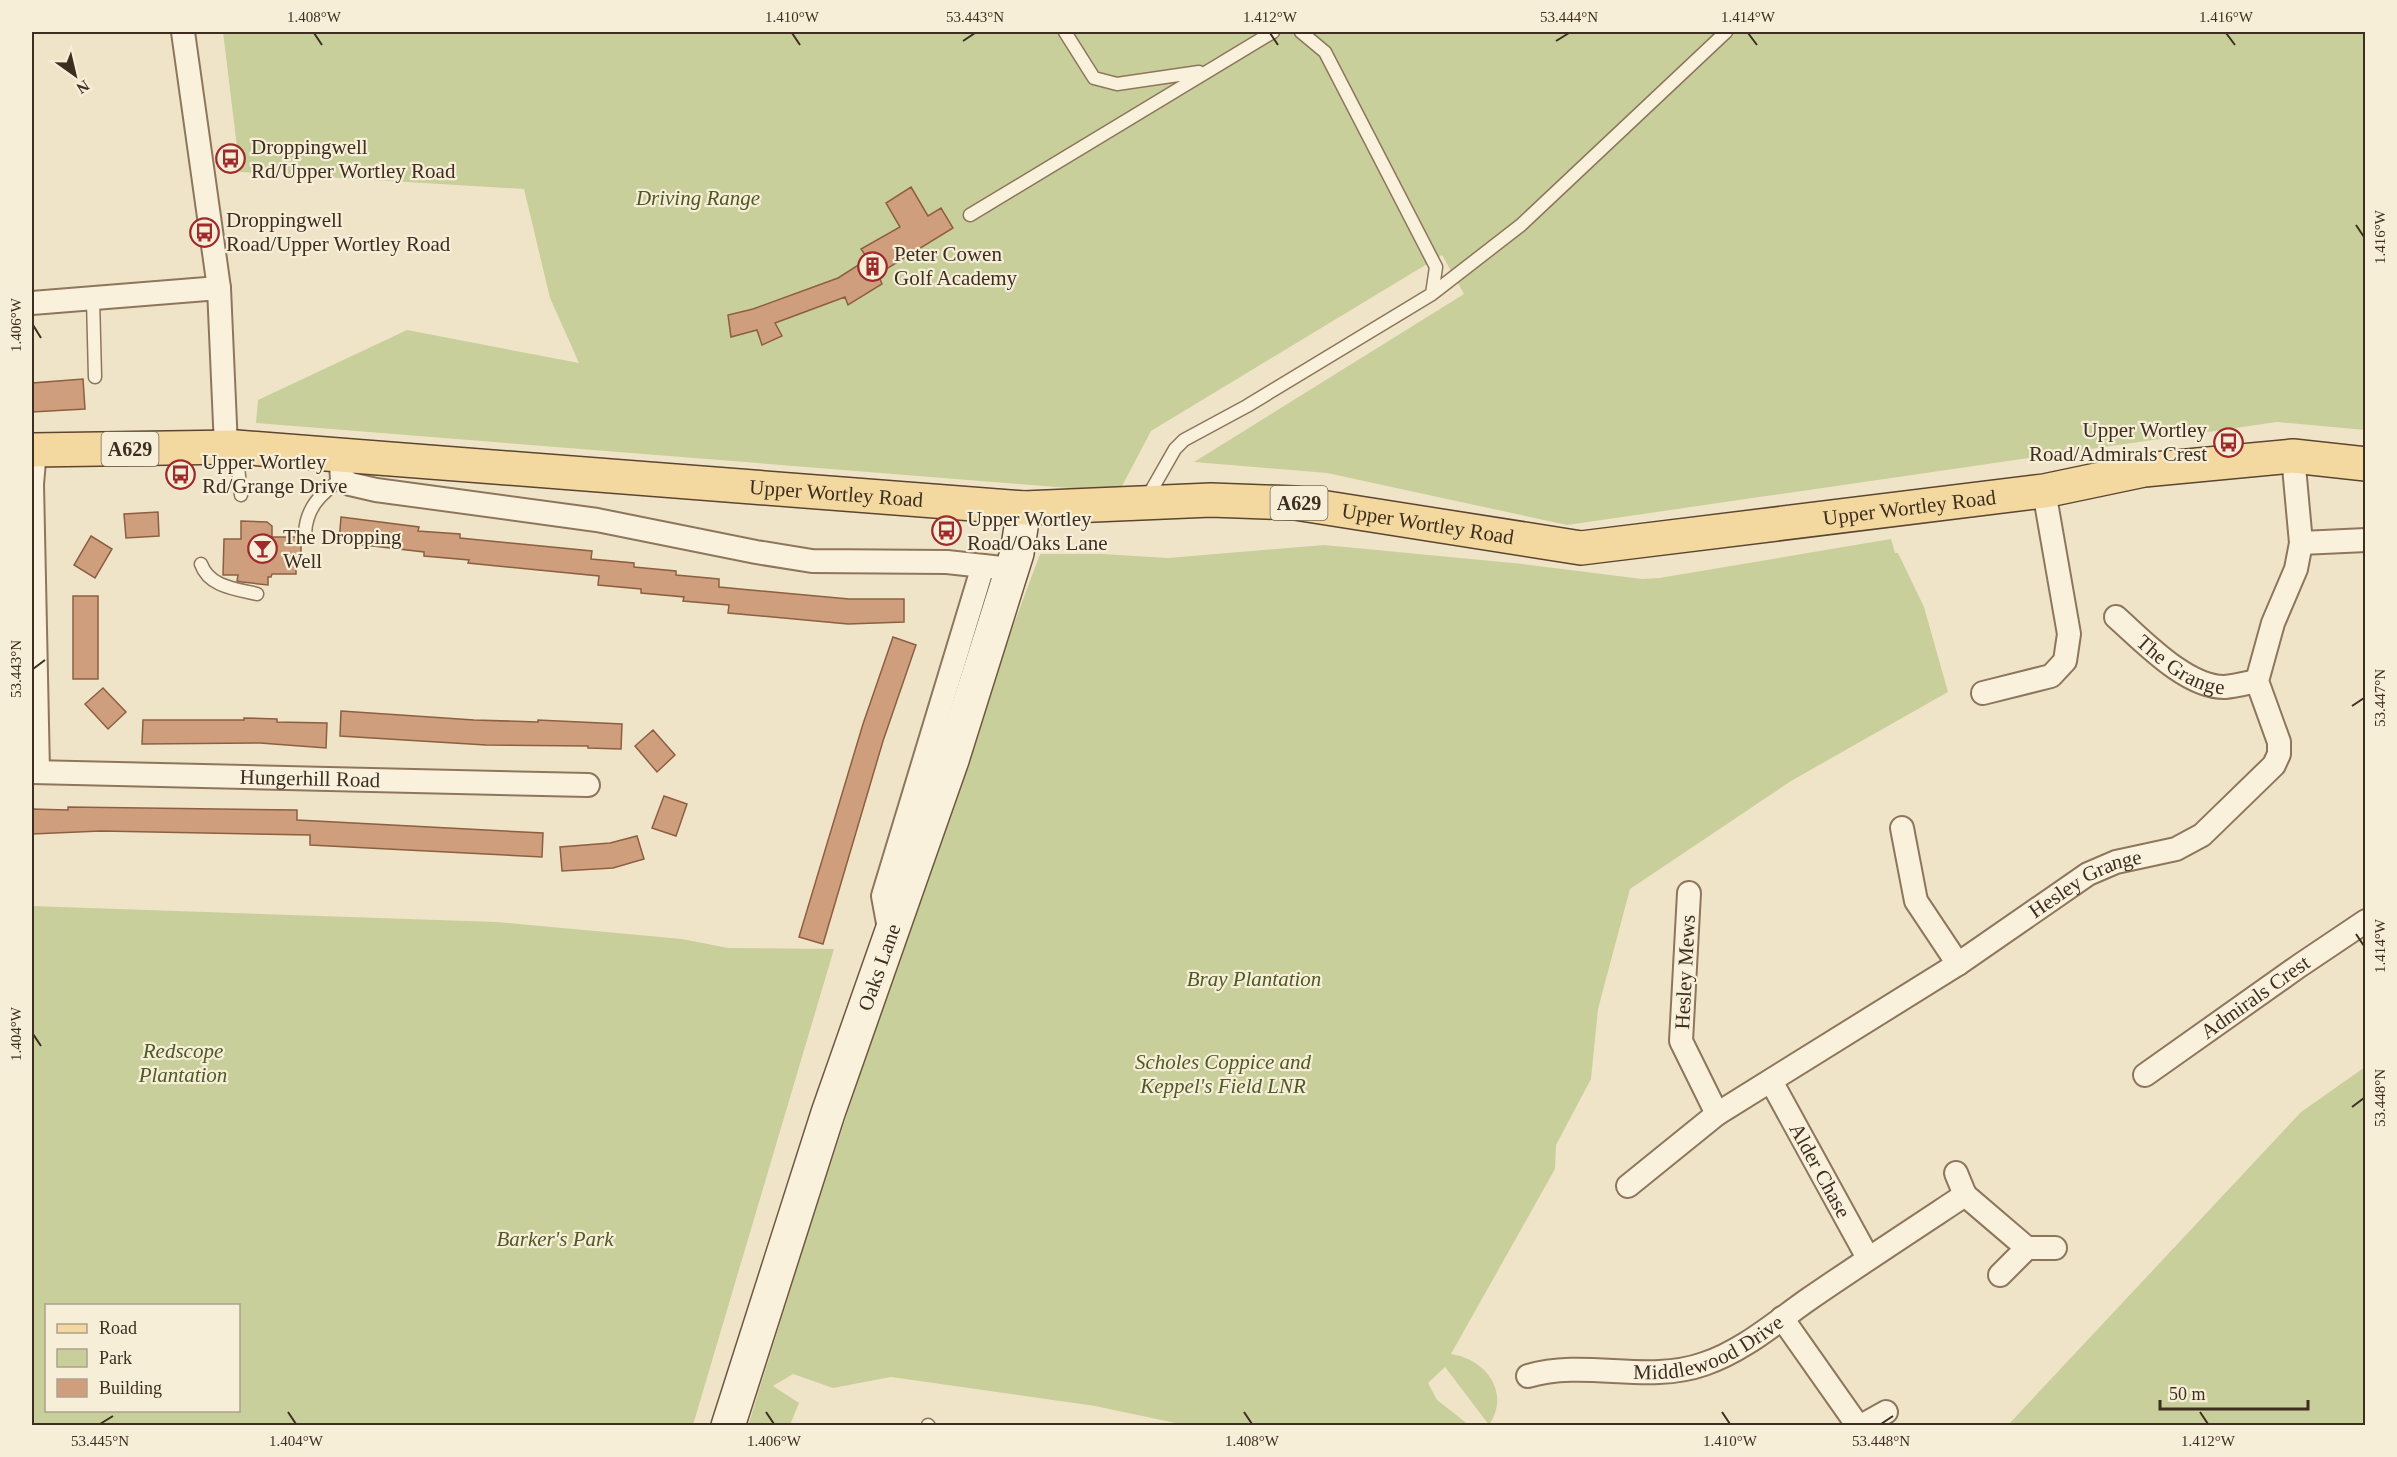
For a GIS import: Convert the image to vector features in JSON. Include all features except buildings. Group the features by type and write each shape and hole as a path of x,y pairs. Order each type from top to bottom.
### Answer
{"main road":[{"name":"Upper Wortley Road","path":"33,450 231,447 341,466 1024,508 1211,500 1295,503 1581,548 2044,491 2144,470 2293,456 2366,464"}],"street":[{"path":"183,32 219,288 231,447"},
{"path":"32,303 219,288"},
{"path":"33,450 35,772"},
{"path":"2257,681 2273,623 2296,568 2301,543 2293,456"},
{"name":"Upper Wortley Road","path":"341,466 350,484 376,490 597,520 812,561 948,562 997,568"},
{"path":"1983,693 2051,676 2065,661 2069,634 2044,491"},
{"name":"Oaks Lane","path":"728,1425 828,1113 952,760 997,568 1017,553 1024,508"},
{"path":"2301,543 2366,540"},
{"name":"The Grange","path":"2116,617 2165,661 2191,678 2223,687 2257,681"},
{"name":"Hesley Grange","path":"1628,1185 1717,1114 1958,964 2088,874 2116,862 2176,849 2202,835 2274,765 2278,754 2279,742 2257,681"},
{"name":"Hungerhill Road","path":"35,772 588,785"},
{"path":"1902,828 1916,901 1958,964"},
{"name":"Hesley Mews","path":"1689,893 1681,1041 1717,1114"},
{"name":"Admirals Crest","path":"2145,1075 2366,921"},
{"name":"Alder Chase","path":"1772,1081 1869,1258"},
{"path":"1956,1173 1965,1195 2027,1248 2055,1248"},
{"name":"Middlewood Drive","path":"1528,1376 1547,1370 1568,1368 1662,1373 1704,1364 1741,1347 1965,1195"},
{"path":"2000,1275 2027,1248"},
{"path":"1782,1318 1860,1425 1886,1412"}],"lane":[{"path":"1065,32 1094,78 1117,84 1206,71"},
{"path":"970,215 1273,32"},
{"path":"1301,32 1325,52 1436,267 1432,294"},
{"path":"1144,504 1175,449 1184,440 1247,406 1432,294 1521,225 1726,32"},
{"path":"93,299 96,377"},
{"path":"231,447 242,487 240,495"},
{"path":"305,534 306,520 312,504 341,466"},
{"path":"201,564 205,575 219,584 257,594"}],"green space":[{"name":"Driving Range","path":"223,32 2365,32 2365,430 2277,422 1567,525 1327,473 1194,462 1464,294 1442,255 1151,431 1119,492 256,423 258,400 407,330 579,363 550,298 524,189 240,172"},
{"name":"Scholes Coppice and Keppel's Field LNR","path":"1891,539 1895,553 1898,553 1924,607 1948,692 1791,781 1630,889 1598,1009 1591,1079 1556,1145 1555,1169 1451,1354 1475,1363 1491,1379 1496,1390 1497,1401 1495,1413 1489,1425 1445,1367 1428,1383 1437,1400 1469,1425 1185,1425 1095,1406 891,1377 833,1388 793,1374 773,1386 799,1403 790,1425 748,1426 809,1230 963,760 1040,554 1102,554 1168,558 1324,545 1523,564 1642,579"},
{"name":"Barker's Park","path":"32,906 497,922 682,939 728,948 834,949 693,1425 32,1425"},
{"path":"2365,1067 2365,1425 2008,1425 2301,1112"}],"place":[{"name":"Droppingwell Rd/Upper Wortley Road","path":"230,159"},
{"name":"Droppingwell Road/Upper Wortley Road","path":"205,232"},
{"name":"Peter Cowen Golf Academy","path":"873,266"},
{"name":"Upper Wortley Road/Admirals Crest","path":"2228,442"},
{"name":"Upper Wortley Rd/Grange Drive","path":"181,474"},
{"name":"Upper Wortley Road/Oaks Lane","path":"946,531"},
{"name":"The Dropping Well","path":"262,549"}],"park label":[{"name":"Bray Plantation","path":"1254,979"},
{"name":"Redscope Plantation","path":"183,1063"}]}
